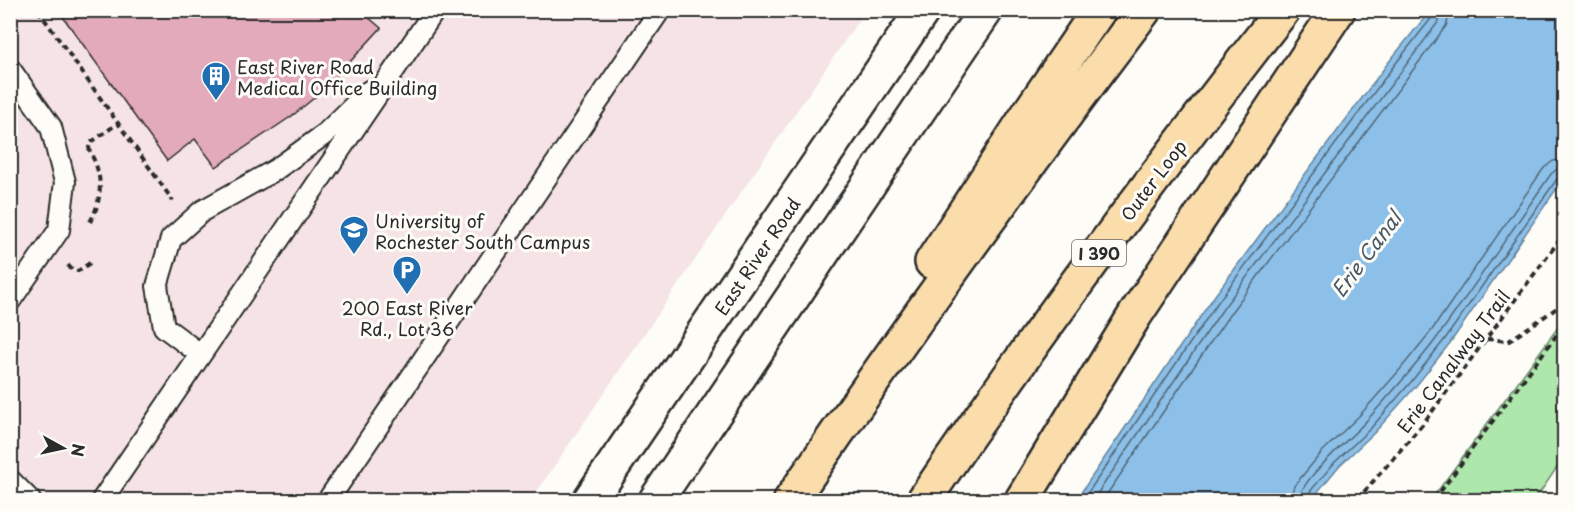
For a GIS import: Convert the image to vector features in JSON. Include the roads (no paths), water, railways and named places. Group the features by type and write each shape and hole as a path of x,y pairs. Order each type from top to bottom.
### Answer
{"highway":[{"path":"791,500 924,275 1099,10"},
{"path":"791,500 952,268 1144,10"},
{"name":"Outer Loop","path":"924,501 1008,379 1134,204 1283,10"},
{"path":"1022,501 1147,296 1338,10"}],"street":[{"name":"East River Road","path":"590,501 923,10"},
{"path":"656,501 986,10"}],"lane":[{"path":"102,501 435,10"},
{"path":"328,501 660,10"},
{"path":"200,354 164,327 157,286 171,239 202,211 274,170 325,134 399,62"},
{"path":"10,69 51,127 65,182 59,230 10,301"},
{"path":"10,480 30,501"}],"water":[{"name":"Erie Canal","path":"1430,11 1564,11 1564,178 1450,343 1416,386 1375,432 1339,466 1311,500 1076,500 1213,298 1388,63"}],"place":[{"name":"East River Road Medical Office Building","path":"216,102"},
{"name":"University of Rochester South Campus","path":"354,256"},
{"name":"200 East River Rd., Lot 36","path":"407,296"}]}
